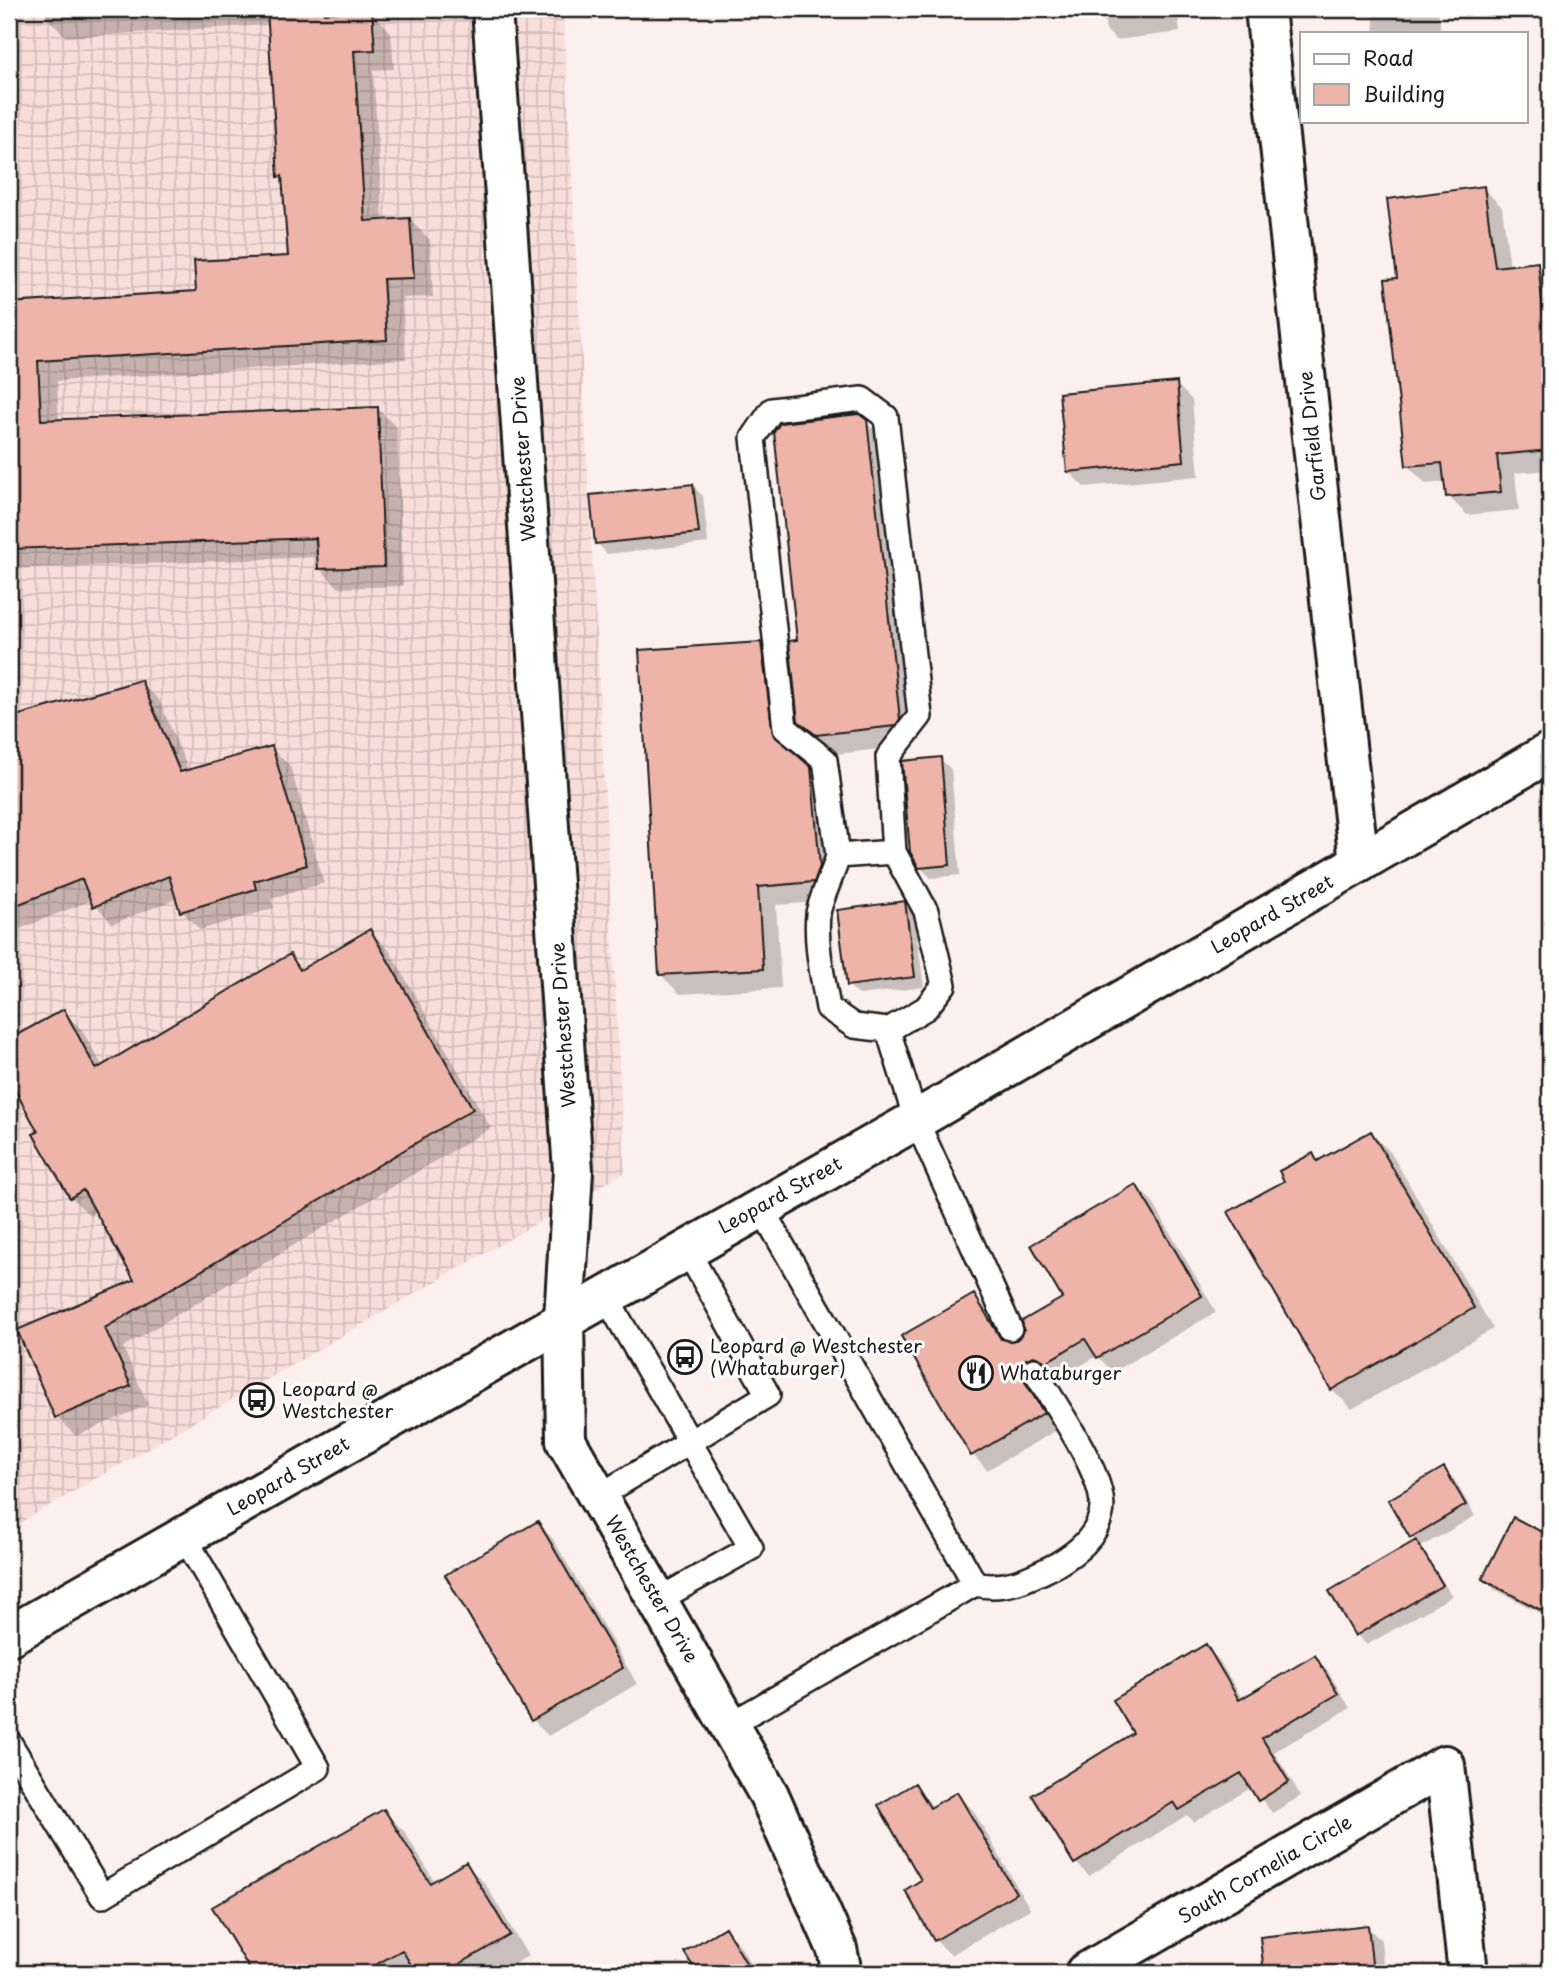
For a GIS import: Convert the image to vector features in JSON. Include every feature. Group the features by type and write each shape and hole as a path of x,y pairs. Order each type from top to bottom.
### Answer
{"street":[{"name":"Westchester Drive","path":"492,9 573,1171 564,1318 566,1441 769,1795 837,1949 842,1973"},
{"name":"Garfield Drive","path":"1265,9 1359,863"},
{"name":"Leopard Street","path":"9,1636 685,1248 916,1120 1550,752"},
{"name":"South Cornelia Circle","path":"1085,1973 1445,1765 1468,1973"}],"lane":[{"path":"862,399 886,417 920,716 888,757 894,852 926,911 944,985 926,1008 888,1030 854,1026 828,1009 820,959 818,911 832,881 838,856 825,760 785,728 753,438 772,410 862,399"},
{"path":"838,856 894,852"},
{"path":"888,1030 916,1120 1010,1328"},
{"path":"760,1206 975,1584"},
{"path":"599,1496 768,1395 685,1248"},
{"path":"604,1295 751,1548 658,1600"},
{"path":"729,1725 975,1584 994,1589 1041,1573 1069,1558 1090,1539 1102,1514 1101,1492 1034,1370"},
{"path":"9,1742 102,1896 318,1768 184,1536"}],"shaded area":[{"path":"9,9 563,9 625,1172 9,1529"}],"building":[{"path":"267,9 324,9 324,13 372,10 375,50 354,51 365,221 410,218 414,278 383,279 387,340 38,361 41,420 378,407 384,567 318,569 316,538 9,549 9,303 196,291 194,261 288,256 282,176 278,177"},
{"path":"1484,186 1495,267 1538,262 1550,377 1550,450 1497,455 1501,492 1446,497 1442,463 1406,466 1385,279 1397,278 1387,199"},
{"path":"1177,382 1184,461 1067,472 1059,393"},
{"path":"859,414 867,420 900,719 895,726 816,735 798,721 789,641 797,640 774,432 780,423"},
{"path":"693,484 699,533 595,544 590,495"},
{"path":"761,642 773,734 811,767 820,866 814,882 758,887 763,969 659,975 639,650"},
{"path":"141,680 180,772 272,746 307,865 254,881 256,889 180,912 169,876 93,907 82,879 9,908 9,718"},
{"path":"941,757 950,865 919,868 910,852 902,761"},
{"path":"905,901 915,977 847,986 837,910"},
{"path":"370,929 473,1109 105,1328 131,1386 55,1418 17,1330 134,1280 83,1190 70,1198 33,1134 38,1132 9,1079 9,1039 64,1009 96,1069 290,954 300,970"},
{"path":"1371,1131 1474,1308 1331,1390 1228,1212 1284,1181 1279,1171 1313,1153 1317,1161"},
{"path":"1136,1184 1202,1296 1097,1358 1085,1339 1046,1362 1034,1356 1026,1359 1021,1364 1022,1377 1044,1413 971,1456 901,1336 974,1294 1001,1339 1016,1340 1024,1330 1022,1321 1062,1298 1031,1245"},
{"path":"1444,1467 1466,1505 1410,1538 1388,1500"},
{"path":"1513,1517 1550,1536 1550,1615 1482,1579"},
{"path":"538,1521 623,1668 531,1721 445,1575"},
{"path":"1416,1540 1443,1585 1355,1636 1329,1591"},
{"path":"1206,1644 1239,1700 1315,1655 1338,1694 1262,1738 1289,1782 1258,1801 1241,1773 1179,1810 1174,1802 1074,1864 1032,1795 1133,1733 1113,1700"},
{"path":"915,1783 930,1808 957,1792 1016,1893 934,1941 905,1890 921,1880 878,1805"},
{"path":"384,1809 430,1883 466,1862 510,1935 444,1973 416,1973 402,1950 361,1973 252,1973 212,1907"},
{"path":"1368,1925 1373,1973 1264,1973 1260,1937"},
{"path":"725,1927 752,1973 697,1973 684,1952"}],"place":[{"name":"Leopard @ Westchester (Whataburger)","path":"685,1357"},
{"name":"Whataburger","path":"976,1373"},
{"name":"Leopard @ Westchester","path":"257,1400"}]}
